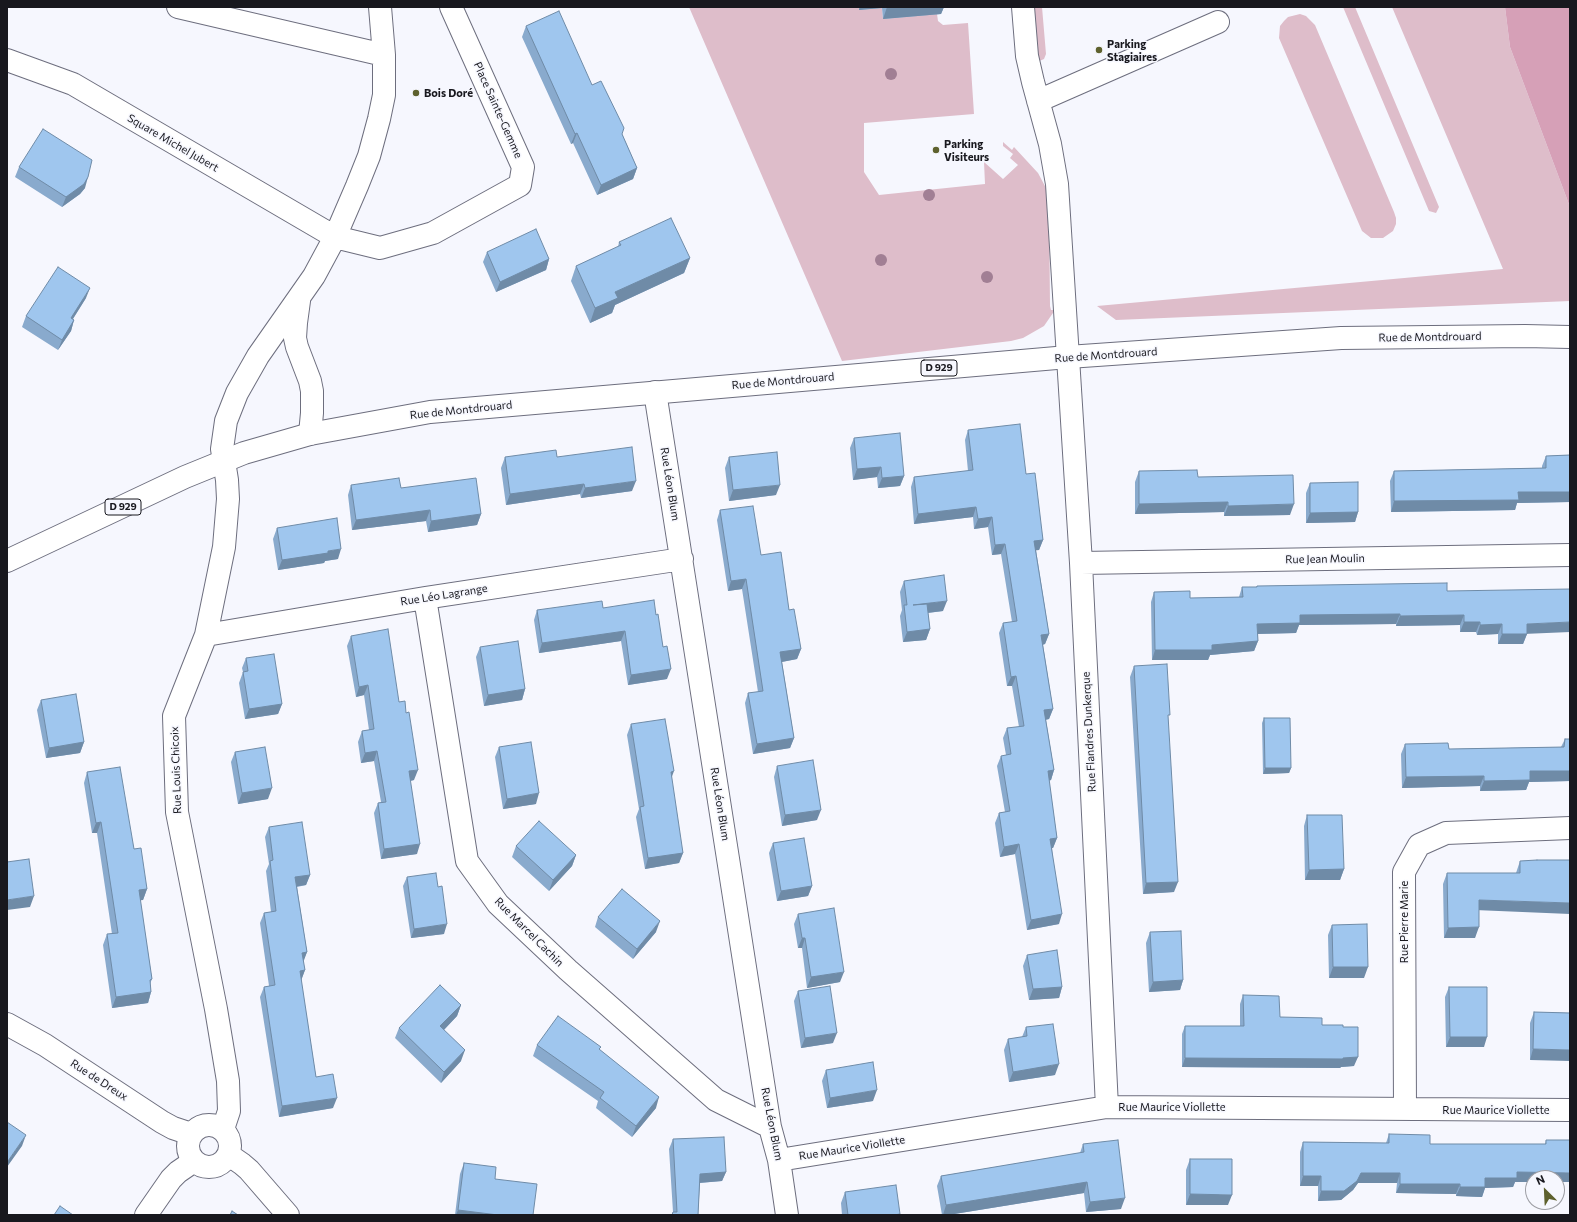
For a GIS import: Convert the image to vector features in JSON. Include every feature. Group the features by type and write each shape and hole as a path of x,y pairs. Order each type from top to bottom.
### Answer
{"street":[{"path":"178,7 384,55"},
{"name":"Rue Louis Chicoix","path":"223,1129 229,1111 228,1081 216,1009 177,812 174,716 206,635 227,530 228,487 222,449 226,421 237,393 262,350 285,316 299,300 314,276 334,237 369,156 384,95 384,55 380,7"},
{"name":"Place Sainte-Gemme","path":"334,237 380,248 433,234 520,185 523,167 451,7"},
{"name":"Rue Flandres Dunkerque","path":"1023,7 1027,56 1050,144 1057,184 1081,563 1107,1107"},
{"path":"1038,101 1218,22"},
{"name":"Square Michel Jubert","path":"7,60 73,84 334,237"},
{"path":"299,300 295,338 312,391 310,434"},
{"name":"Rue de Montdrouard","path":"11,555 179,480 224,461 271,444 310,434 430,412 1068,357 1341,338 1570,336"},
{"name":"Rue Léon Blum","path":"655,392 770,1127 779,1160 787,1215"},
{"name":"Rue Jean Moulin","path":"1081,563 1570,555"},
{"name":"Rue Léo Lagrange","path":"206,635 425,598 682,559"},
{"name":"Rue Marcel Cachin","path":"425,598 467,861 498,904 568,970 716,1100 770,1127"},
{"name":"Rue Pierre Marie","path":"1405,1109 1404,872 1419,845 1446,833 1570,828"},
{"name":"Rue de Dreux","path":"7,1024 45,1045 162,1122 173,1128 191,1134"},
{"name":"Rue Maurice Viollette","path":"779,1160 1107,1107 1570,1110"},
{"path":"209,1124 223,1129 228,1134 231,1148 225,1161 213,1167 199,1165 194,1161 188,1149 188,1141 191,1134 196,1129 209,1124"},
{"path":"229,1155 249,1170 288,1215"},
{"path":"146,1215 171,1179 185,1166 194,1161"}],"shaded area":[{"path":"689,7 859,7 859,10 882,8 883,19 937,14 938,21 943,25 968,23 974,114 864,123 864,172 879,195 985,184 984,162 1003,179 1018,165 1010,158 1013,154 1003,146 1003,142 1012,150 1014,147 1038,173 1046,188 1049,200 1050,306 1051,310 1055,310 1044,326 1023,338 1011,341 842,361"},
{"path":"1031,7 1042,7 1046,54 1044,59 1037,62"},
{"path":"1343,7 1355,7 1439,207 1436,213 1429,211"},
{"path":"1392,7 1505,7 1510,47 1570,207 1570,301 1116,320 1097,306 1503,269"},
{"path":"1505,7 1570,7 1570,207 1510,47"},
{"path":"1300,14 1306,16 1315,25 1394,212 1396,224 1393,231 1383,238 1371,238 1362,231 1279,38 1280,26 1284,21 1288,17"}],"building":[{"path":"559,11 592,85 601,81 624,128 622,134 637,168 601,185 577,133 575,134 526,26"},
{"path":"43,129 92,160 88,177 84,184 66,197 19,167"},
{"path":"671,218 690,258 615,292 618,298 595,308 576,266 621,245 619,242"},
{"path":"536,229 549,259 500,282 487,252"},
{"path":"58,267 90,288 71,318 74,320 62,340 26,316"},
{"path":"1020,424 1026,474 1035,473 1043,540 1034,541 1049,634 1041,635 1053,709 1044,710 1054,770 1048,771 1057,838 1050,839 1062,914 1031,920 1019,844 1004,847 999,813 1010,811 1001,756 1011,754 1007,728 1024,726 1016,676 1011,677 1003,623 1017,621 1005,544 995,545 992,517 978,519 976,507 918,514 914,477 973,470 968,430"},
{"path":"900,433 904,476 882,478 881,467 857,469 854,438"},
{"path":"632,447 636,481 585,488 584,484 510,494 505,457 556,450 557,457"},
{"path":"777,452 780,485 733,490 729,457"},
{"path":"1570,455 1570,492 1518,492 1519,500 1394,501 1394,471 1546,468 1546,456"},
{"path":"1197,470 1198,477 1293,475 1294,504 1228,506 1228,502 1139,504 1139,471"},
{"path":"399,478 401,488 476,478 481,514 431,521 430,510 356,520 351,485"},
{"path":"1358,482 1358,512 1310,513 1310,483"},
{"path":"753,506 761,555 781,552 789,610 794,609 801,649 780,652 794,738 757,744 748,693 763,691 746,579 731,581 720,510"},
{"path":"337,518 341,549 328,551 328,553 282,560 277,528"},
{"path":"944,575 947,601 913,605 927,604 930,629 907,632 904,605 907,605 904,581"},
{"path":"1447,583 1447,591 1570,589 1570,622 1527,624 1527,634 1502,634 1502,624 1480,625 1480,622 1464,622 1464,615 1300,615 1300,623 1257,624 1258,641 1212,645 1212,650 1155,650 1154,592 1190,591 1190,598 1243,597 1242,587"},
{"path":"654,600 656,615 658,614 663,647 667,646 671,669 631,675 625,631 542,643 537,610 602,601 603,608"},
{"path":"388,629 399,702 405,701 406,713 409,712 418,770 409,771 420,844 384,849 378,803 386,802 377,751 365,753 362,731 374,729 368,685 359,687 351,636"},
{"path":"518,641 525,689 488,695 480,647"},
{"path":"274,654 282,704 249,709 243,672 248,671 246,658"},
{"path":"1167,664 1170,715 1168,715 1178,882 1146,883 1134,666"},
{"path":"76,694 84,742 49,748 41,700"},
{"path":"1264,718 1290,718 1291,768 1265,768"},
{"path":"665,719 674,771 671,772 683,853 648,858 640,807 644,806 631,724"},
{"path":"1565,739 1570,739 1570,771 1530,771 1530,780 1484,781 1484,776 1406,777 1405,744 1448,743 1449,749 1564,747"},
{"path":"531,742 539,793 507,799 499,747"},
{"path":"265,747 272,788 242,793 235,752"},
{"path":"813,760 821,810 785,815 777,766"},
{"path":"120,767 134,849 141,848 147,889 139,890 152,979 150,980 151,992 116,997 107,934 118,933 101,822 96,823 87,772"},
{"path":"1307,815 1342,815 1344,869 1309,870"},
{"path":"539,821 576,855 553,880 516,846"},
{"path":"302,822 310,875 295,877 307,952 302,953 305,970 300,971 316,1077 333,1074 337,1098 282,1106 264,987 275,985 264,913 276,911 270,861 273,860 269,827"},
{"path":"804,838 812,886 781,891 773,843"},
{"path":"29,859 34,896 7,900 7,862"},
{"path":"1570,860 1570,903 1479,900 1479,927 1448,928 1447,873 1520,873 1520,861"},
{"path":"436,873 438,887 442,886 447,924 414,929 407,877"},
{"path":"622,889 660,921 637,949 598,917"},
{"path":"834,908 844,972 811,977 805,938 802,938 798,914"},
{"path":"1367,924 1368,967 1333,967 1332,925"},
{"path":"1181,931 1183,980 1153,982 1150,932"},
{"path":"1057,950 1062,987 1033,989 1027,955"},
{"path":"440,985 461,1005 440,1026 465,1050 444,1072 399,1028"},
{"path":"830,986 837,1033 805,1038 798,991"},
{"path":"1449,987 1487,987 1487,1037 1450,1037"},
{"path":"1243,995 1279,996 1280,1017 1322,1018 1322,1025 1358,1027 1358,1057 1343,1059 1185,1058 1185,1026 1244,1026"},
{"path":"1534,1012 1570,1013 1570,1050 1533,1049"},
{"path":"558,1016 601,1047 599,1049 659,1097 636,1126 600,1098 604,1092 537,1045"},
{"path":"1053,1024 1059,1064 1013,1072 1008,1039 1027,1036 1026,1027"},
{"path":"873,1062 877,1090 830,1098 826,1070"},
{"path":"7,1122 26,1135 8,1161 7,1160"},
{"path":"1389,1134 1430,1135 1430,1144 1546,1144 1546,1140 1570,1140 1570,1173 1565,1173 1565,1170 1525,1170 1525,1172 1517,1172 1517,1178 1485,1178 1485,1187 1460,1187 1460,1184 1400,1184 1400,1173 1361,1173 1357,1181 1344,1191 1321,1191 1321,1176 1303,1176 1303,1142 1389,1143"},
{"path":"724,1137 726,1172 700,1174 698,1215 672,1215 673,1212 677,1212 673,1139"},
{"path":"1118,1140 1125,1198 1090,1202 1087,1182 946,1205 941,1176 1084,1152 1083,1144"},
{"path":"1190,1159 1232,1159 1232,1195 1190,1194"},
{"path":"464,1163 496,1167 495,1179 537,1184 533,1215 498,1215 458,1210"},
{"path":"896,1185 900,1214 848,1215 845,1192"},
{"path":"60,1206 73,1215 54,1215"},
{"path":"232,1211 238,1215 230,1215"}],"place":[{"name":"Parking Stagiaires","path":"1099,50"},
{"name":"Bois Doré","path":"416,93"},
{"name":"Parking Visiteurs","path":"936,150"}]}
